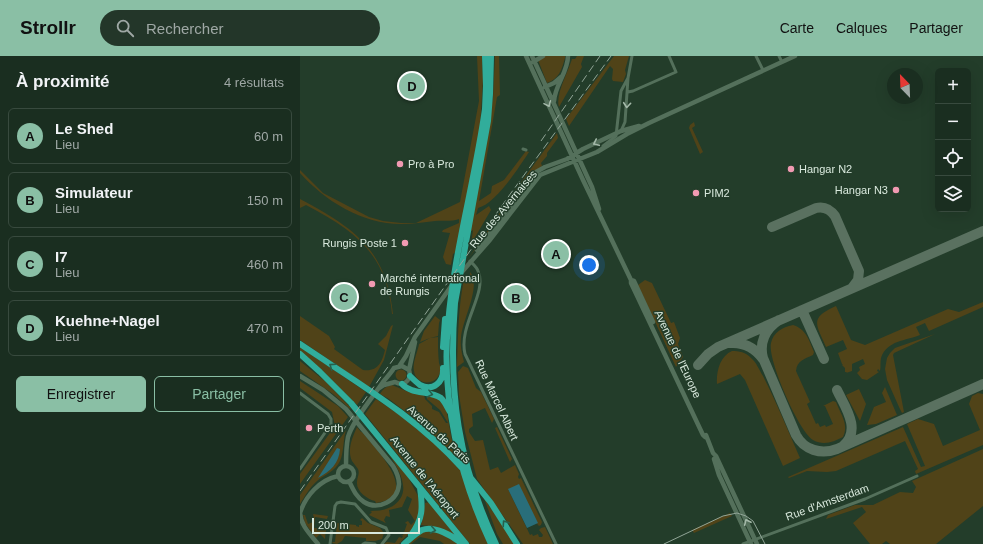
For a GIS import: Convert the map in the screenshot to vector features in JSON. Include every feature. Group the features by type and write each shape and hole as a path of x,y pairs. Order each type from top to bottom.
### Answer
{"highway":[{"path":"486,56 485,109 452,325 452,374 459,430 472,485 480,508 496,544"},
{"path":"491,56 488,115 472,196 459,250 450,308 447,363 452,413 459,456 467,484 491,544"},
{"path":"409,373 419,384 430,387 437,385 443,378 444,321 450,308"},
{"name":"Avenue de Paris","path":"300,344 403,414 442,448 474,481 492,504 517,544"},
{"name":"Avenue de l'Aéroport","path":"300,354 320,372 369,423 466,544"},
{"path":"402,384 408,388 440,398 452,413"},
{"path":"404,544 417,527 420,520 422,506 420,486"},
{"path":"404,544 420,531 426,529 441,532 462,544"}],"main road":[{"path":"526,56 533,63 547,87 565,127 574,154 574,162 592,195"},
{"path":"532,56 538,82 560,132 574,154 579,159 592,195"},
{"path":"533,63 543,56"},
{"path":"554,103 555,94 567,67 568,56"},
{"path":"649,123 795,56"},
{"path":"538,82 543,87 547,87 564,74"},
{"name":"Rue des Avernaises","path":"470,262 480,245 536,172 621,131 649,123"},
{"name":"Rue des Avernaises","path":"400,366 420,330 470,262 489,241 540,175 598,152 627,134 649,123"},
{"name":"Avenue de l'Europe","path":"592,195 631,280 631,283 703,435 716,456 752,541"},
{"name":"Rue des Avernaises","path":"409,373 414,343 420,330"},
{"path":"346,466 346,446 348,436 353,426 378,389 387,376 392,373 394,368 405,366 409,373 408,381 402,384 395,382 384,385 378,389"},
{"path":"392,373 395,382"},
{"path":"300,376 323,390 346,409 393,466 398,476 399,486 395,496 391,500 383,505 371,505 363,502 356,494 349,481"},
{"path":"346,466 351,468 354,472 353,478 349,481 341,481 338,476 339,469 346,466"},
{"path":"318,544 300,520 302,506 315,487 338,476"},
{"path":"752,541 757,544"}],"street":[{"path":"621,131 625,122 628,78 632,56"},
{"path":"628,92 676,72 669,56"},
{"path":"756,56 763,70"},
{"path":"779,56 782,62"},
{"path":"598,152 616,136 621,91 628,78"},
{"path":"627,134 631,128"},
{"name":"Rue Marcel Albert","path":"470,262 478,271 480,282 464,332 464,350 556,544"},
{"path":"300,393 328,414 331,419 331,424 300,469"},
{"path":"510,463 516,461"},
{"name":"Rue d'Amsterdam","path":"743,544 866,498 917,476"},
{"path":"330,544 335,506 341,502 352,504 371,522 388,530 389,535 382,544"},
{"path":"363,544 375,544"}],"shaded area":[{"path":"477,56 482,56 483,79 480,128 457,251 453,254 451,265 446,264 443,257 450,233 442,232 443,230 459,223 459,219 416,223 460,202 479,101"},
{"path":"495,56 499,56 500,95 497,97 479,201 491,193 492,186 504,180 526,151 529,152 513,175 492,200 478,208 476,215 489,206 491,210 471,244 473,230 470,232 493,98"},
{"path":"544,56 565,56 563,66 557,76 547,83 538,60"},
{"path":"577,56 584,56 581,64 582,67 559,107 558,102 562,83 572,59 575,59"},
{"path":"614,56 629,56 623,82 613,81 613,69 610,66 569,126 566,119"},
{"path":"694,122 695,126 692,128 703,152 700,154 689,128"},
{"path":"557,133 558,138 541,163 542,166 534,172 468,259 511,196"},
{"path":"300,170 323,193 369,217 383,221 414,223 401,224 386,223 372,220 345,209 321,193 300,173"},
{"path":"300,199 336,220 364,243 375,257 383,273 389,292 393,314 389,293 383,276 376,260 366,247 354,235 324,215 306,205 300,208"},
{"path":"470,272 473,278 474,286 461,338 464,362 457,367 462,290 464,279 470,279"},
{"path":"645,280 652,283 671,323 674,322 680,338 678,344 683,357 676,367 638,285"},
{"path":"983,302 983,307 929,331 925,323 916,327 920,335 892,344 884,352 881,358 880,371 878,369 877,371 879,372 867,380 862,379 857,373 860,370 859,367 865,364 863,359 852,364 852,371 845,372 845,368 842,365 843,364 838,353 847,349 843,340 826,347 817,322 818,318 822,314 836,306 851,340 865,345 948,309 959,312"},
{"path":"300,316 329,336 335,347 334,349 363,370 376,368 381,362 385,350 378,344 386,336 393,325 384,360 369,387 300,340"},
{"path":"435,316 440,320 438,336 420,342 424,331"},
{"path":"793,325 804,332 809,339 814,352 813,355 799,363 796,371 810,402 807,404 816,424 818,423 820,427 825,425 826,427 833,424 825,406 823,406 833,401 836,402 844,420 845,432 843,437 832,442 817,442 807,434 800,424 785,394 774,364 771,351 772,339 776,333 785,327"},
{"path":"935,334 894,353 893,355 904,412 902,413 887,380 885,369 887,358 895,348"},
{"path":"438,337 440,372 435,380 431,382 422,382 418,379 414,371 414,361 419,344 430,338"},
{"path":"300,347 366,392 357,405 321,369 300,352"},
{"path":"732,351 747,354 756,364 773,396 800,458 783,466 745,380 740,374 717,384 717,374 722,360"},
{"path":"300,361 326,382 351,408 350,409 333,394 300,371"},
{"path":"463,366 468,368 476,388 481,392 494,419 492,423 485,408 472,414 473,426 469,429 469,432 475,441 483,440 490,470 498,467 501,473 515,465 519,474 518,477 519,479 521,478 542,522 539,526 508,489 530,535 532,534 533,536 538,534 539,537 542,537 543,535 539,530 545,527 553,544 523,544 477,479 465,432 459,395 458,372"},
{"path":"401,369 405,371 407,375 405,379 401,381 397,379 395,375 397,371"},
{"path":"300,381 338,406 348,417 300,484 300,474 335,426 332,412 300,388"},
{"path":"392,385 411,393 424,395 425,399 432,406 432,409 439,412 446,423 448,423 440,410 427,399 427,396 437,397 446,407 456,457 425,427 389,399 380,394 385,388"},
{"path":"885,387 897,415 876,424 867,425 874,407 886,402 882,393"},
{"path":"859,389 866,404 860,421 846,395"},
{"path":"978,393 983,394 983,445 916,474 915,471 918,469 905,441 836,471 807,471 789,478 788,477 903,427 921,467 925,466 907,424 918,419 934,424 943,446 980,430 969,404 972,396"},
{"path":"376,399 401,416 436,445 461,471 489,544 470,544 365,414"},
{"path":"362,421 376,437 385,449"},
{"path":"357,427 385,460 392,471 396,482 395,491 389,499 376,503 363,494 358,488 357,482 359,471 352,461 350,453 352,440"},
{"path":"497,427 512,459 510,462 495,428"},
{"path":"346,430 342,454 338,465 314,483 300,504 300,495"},
{"path":"385,449 408,477 418,496 420,505 418,520 411,531 399,544 384,544 387,542 395,543 399,537 402,538 403,536 401,535 403,535 407,524 405,523 408,521 411,525 415,521 408,510 412,499 407,496 402,507 389,510 390,517 386,516 384,520 386,523 369,515 372,512 370,511 383,510 394,505 400,499 403,490 402,480 398,469"},
{"path":"983,449 983,506 936,544 890,544 886,541 882,544 870,544 853,523 866,512 862,507 826,519 828,515 855,505 873,505 900,492 913,493 916,487 912,481"},
{"path":"484,498 515,544 503,544 497,534"},
{"path":"429,502 462,542 430,526 421,525 425,503"},
{"path":"730,513 732,516 694,533 692,530"},
{"path":"313,514 328,516 327,519 315,517 314,528 326,529 325,539 320,534 316,538 305,523 303,515 305,515 308,524 313,522"},
{"path":"362,518 368,523 380,528 384,533 382,539 366,541 366,538 345,536 342,541 337,544 332,543 335,542 337,523 356,525 359,527 359,525 362,525 362,521 360,520"},
{"path":"424,531 440,532 459,544 444,544 440,541 420,537 411,544 408,544"}],"water":[{"path":"337,448 340,449 334,466 318,478"},
{"path":"519,484 538,523 527,528 508,489"}],"taxiway":[{"path":"772,227 816,208 822,207 829,210 835,216 859,271 858,280 852,288"},
{"path":"698,365 708,354 718,347 983,231"},
{"path":"802,310 824,359"},
{"path":"779,320 770,328 764,337 762,347 763,358 796,435 808,448 814,450 831,451 837,449 983,384"},
{"path":"730,343 749,346 763,359"},
{"path":"837,390 850,418 852,426 849,440 843,446"}],"tram line":[{"path":"664,544 723,516 737,513 746,516 753,521 765,544"}],"railway":[{"path":"541,141 600,56"},
{"path":"300,491 511,193 611,56"}],"place":[{"name":"Kuehne+Nagel","path":"412,86"},
{"name":"Pro à Pro","path":"400,164"},
{"name":"Hangar N2","path":"791,169"},
{"name":"Hangar N3","path":"896,190"},
{"name":"PIM2","path":"696,193"},
{"name":"Rungis Poste 1","path":"405,243"},
{"name":"Le Shed","path":"556,254"},
{"name":"Marché international de Rungis","path":"372,284"},
{"name":"I7","path":"344,297"},
{"name":"Simulateur","path":"516,298"},
{"name":"Perth","path":"309,428"}]}
